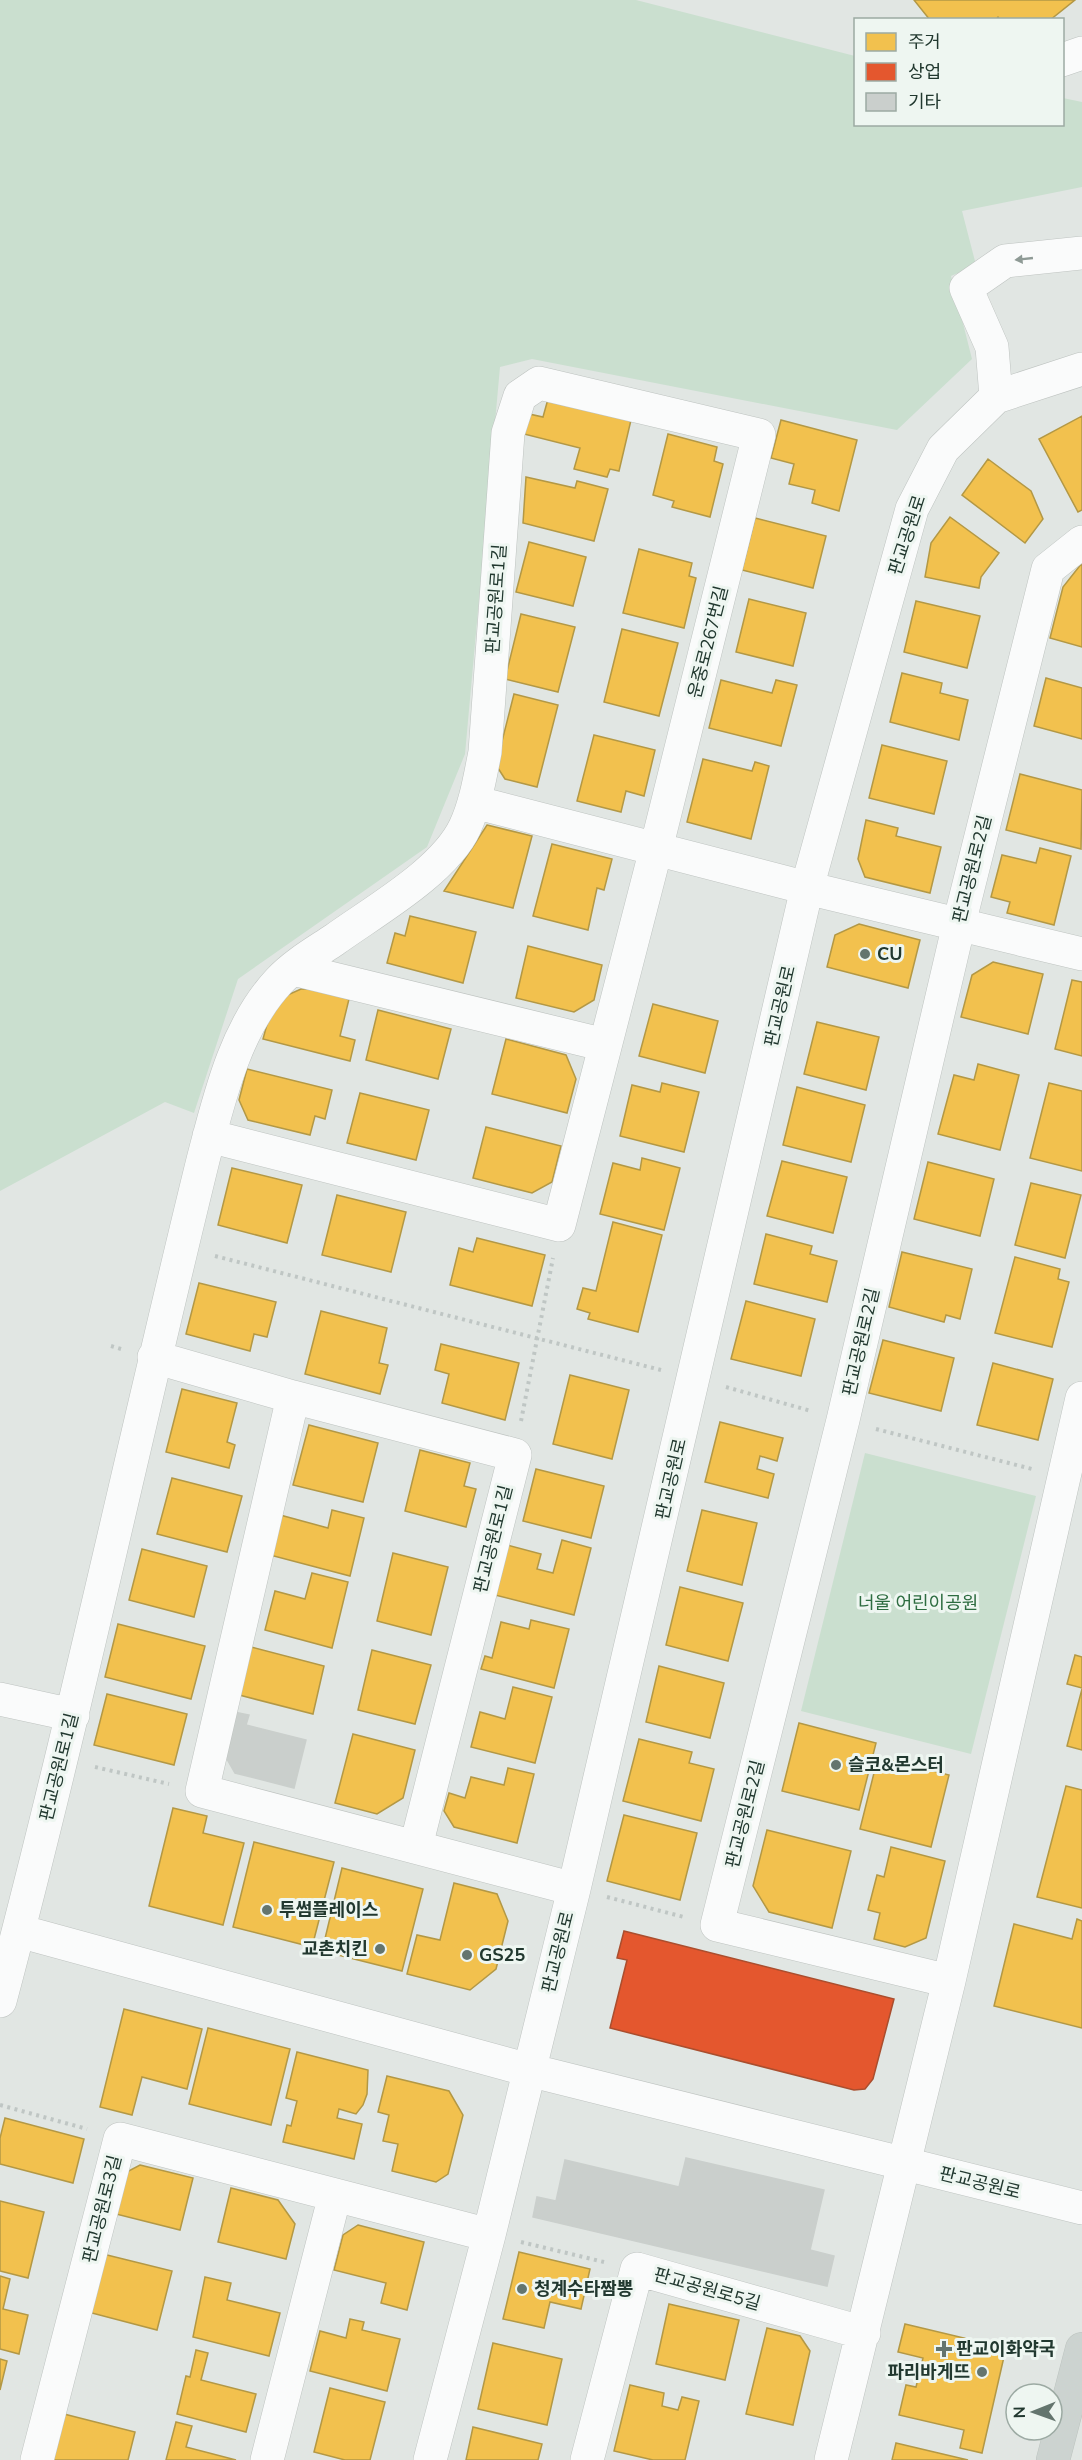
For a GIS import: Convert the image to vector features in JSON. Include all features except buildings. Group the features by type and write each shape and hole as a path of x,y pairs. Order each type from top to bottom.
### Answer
{"main road":[{"path":"1053,2460 1082,2349"}],"street":[{"path":"1064,59 1082,53"},
{"path":"996,397 992,347 966,288 1005,261 1082,253"},
{"name":"판교공원로","path":"430,2460 489,2235 574,1889 807,888 912,509 943,449 996,397 1082,369"},
{"name":"판교공원로1길","path":"0,2001 73,1715 181,1247 209,1136 238,1046 258,1010 279,981 423,876 445,855 464,829 474,802 485,752 508,432 520,396 539,382 759,435"},
{"name":"운중로267번길","path":"656,849 759,435"},
{"name":"판교공원로2길","path":"717,1925 843,1420 958,924 1048,569 1082,542"},
{"path":"474,802 807,888 1082,954"},
{"path":"209,1136 559,1225 656,849"},
{"path":"293,969 605,1045"},
{"path":"154,1357 292,1397 515,1455"},
{"path":"292,1397 202,1791 574,1889"},
{"path":"831,2460 949,1981 1082,1398"},
{"name":"판교공원로1길","path":"416,1846 515,1455"},
{"path":"0,1699 73,1715"},
{"path":"717,1925 949,1981"},
{"name":"판교공원로","path":"19,1931 529,2070 1082,2208"},
{"name":"판교공원로3길","path":"37,2460 120,2139 489,2235"},
{"path":"267,2460 335,2195"},
{"name":"판교공원로5길","path":"586,2460 637,2269 864,2333"}],"path":[{"path":"515,1455 559,1225"},
{"path":"181,1247 1063,1477"},
{"path":"60,1759 202,1791"},
{"path":"574,1889 717,1925"},
{"path":"0,2104 120,2139"},
{"path":"489,2235 637,2269"}],"green space":[{"path":"0,0 636,0 854,56 854,126 1064,126 1064,98 1082,102 1082,187 962,211 976,265 951,276 972,359 897,430 532,359 500,367 465,754 427,847 238,979 194,1113 165,1102 0,1191"},
{"name":"너울 어린이공원","path":"865,1453 1036,1496 971,1754 801,1711"}],"place":[{"name":"CU","path":"865,954"},
{"name":"슬코&몬스터","path":"836,1765"},
{"name":"투썸플레이스","path":"267,1910"},
{"name":"교촌치킨","path":"380,1949"},
{"name":"GS25","path":"467,1955"},
{"name":"청계수타짬뽕","path":"522,2289"},
{"name":"판교이화약국","path":"944,2349"},
{"name":"파리바게뜨","path":"982,2372"}]}
